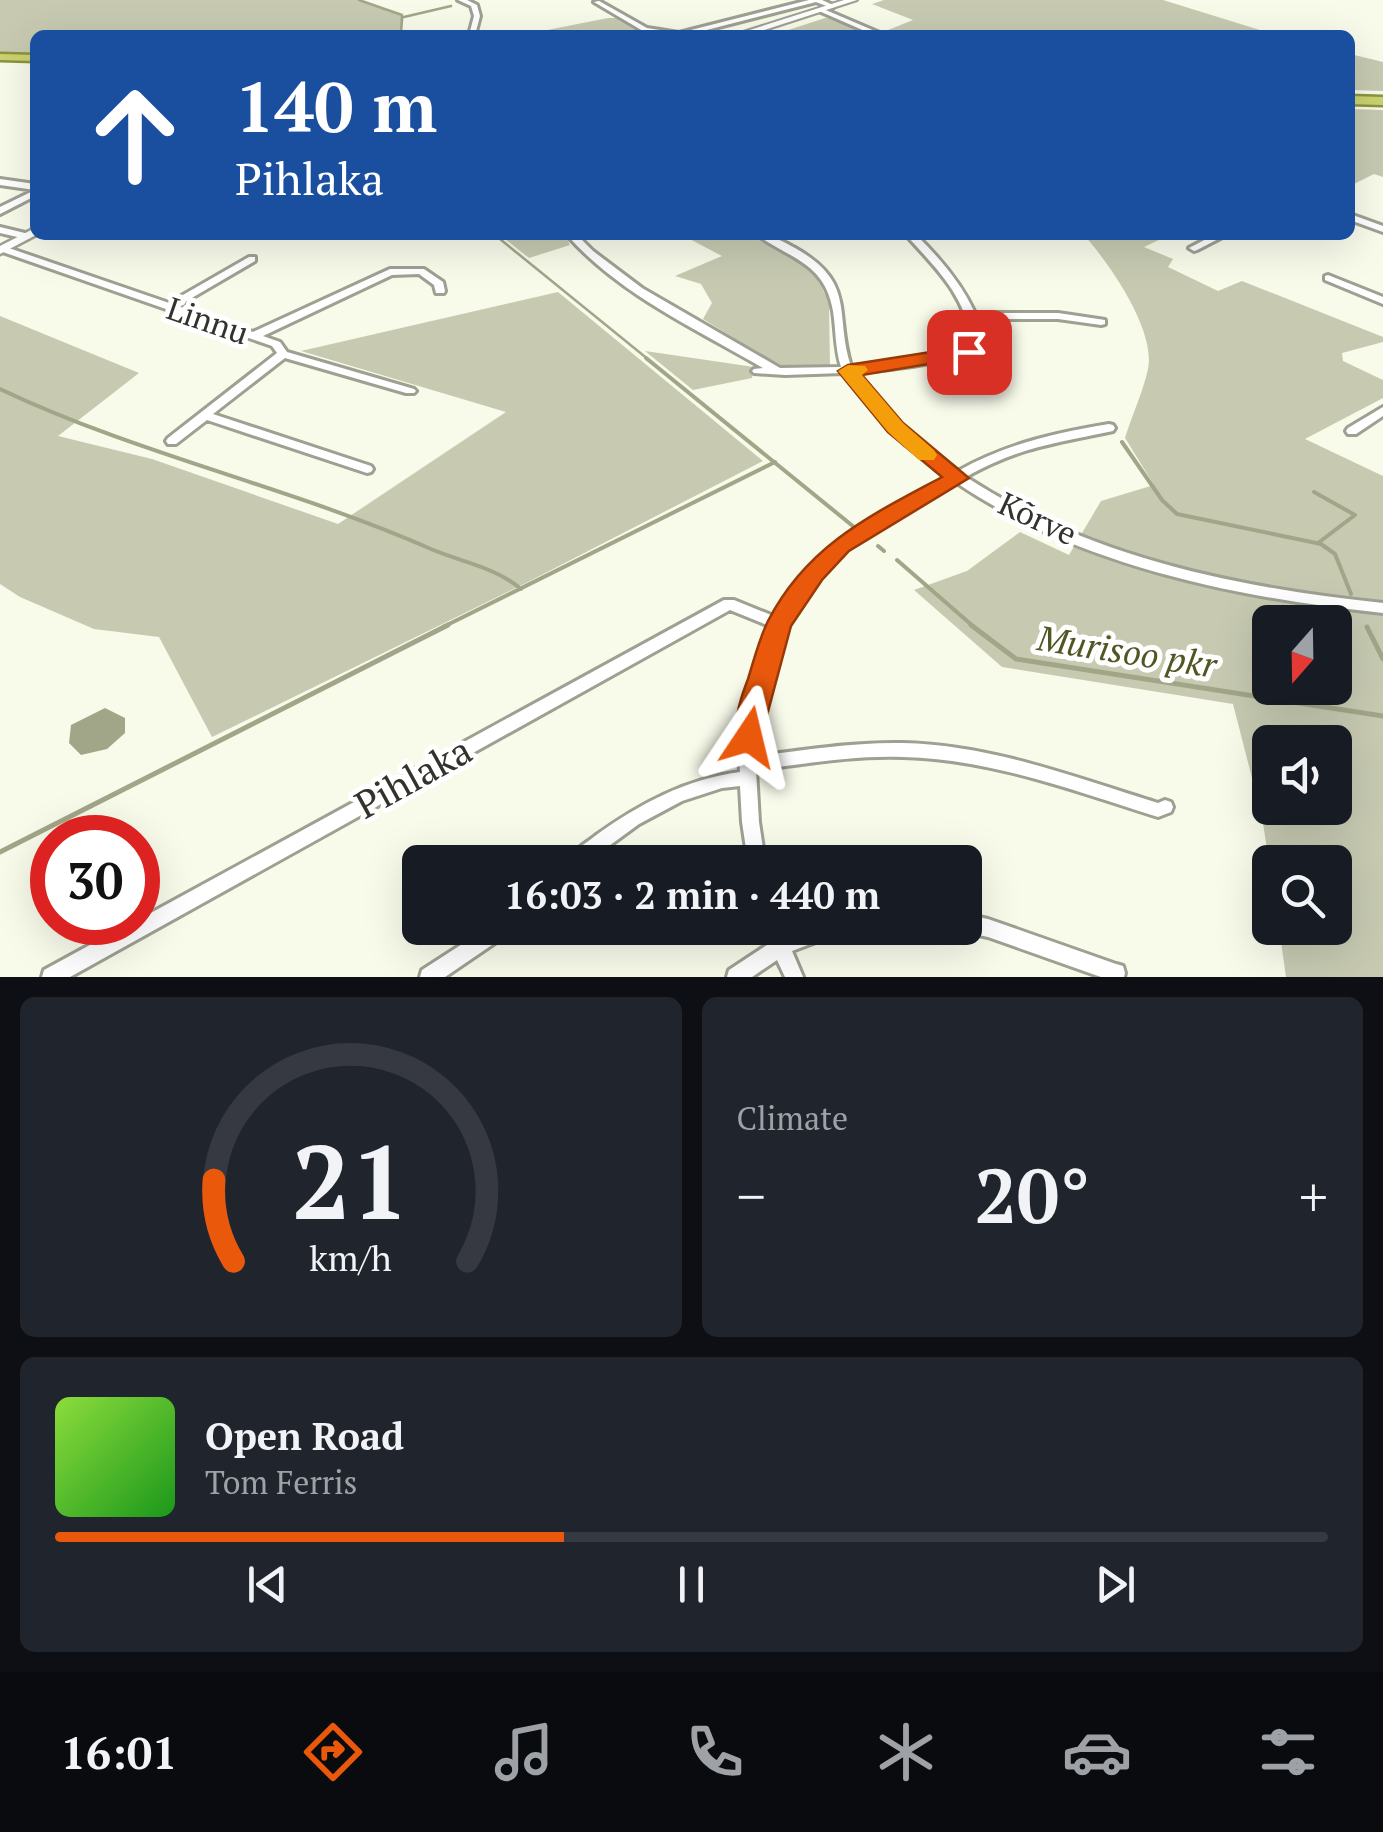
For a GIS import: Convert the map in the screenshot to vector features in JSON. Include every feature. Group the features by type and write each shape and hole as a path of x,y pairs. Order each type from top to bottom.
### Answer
{"highway":[{"path":"0,57 30,58"},
{"path":"1355,100 1383,102"}],"main road":[{"path":"753,30 823,5 852,0"}],"street":[{"path":"462,0 477,12 473,30"},
{"path":"597,2 645,30"},
{"path":"707,30 823,5 870,30"},
{"path":"0,182 30,189"},
{"path":"0,211 30,193"},
{"path":"1355,219 1383,230"},
{"path":"0,230 30,234"},
{"path":"2,250 30,235"},
{"path":"576,240 651,295 778,372"},
{"path":"771,240 809,262 832,290 839,305 848,371"},
{"path":"758,372 848,371 969,352 976,345 970,316 940,267 916,240"},
{"path":"1194,248 1211,240"},
{"name":"Linnu","path":"2,250 276,344 282,354 410,391"},
{"path":"170,308 252,259"},
{"path":"254,336 390,272 420,271 440,284 440,291"},
{"path":"1328,278 1383,300"},
{"path":"970,316 1058,316 1101,322"},
{"path":"172,441 282,354"},
{"name":"Kõrve","path":"848,371 895,428 958,478 1070,534 1163,570 1287,598 1383,608"},
{"path":"1352,431 1383,410"},
{"path":"204,415 367,468"},
{"path":"755,845 747,771 757,690 779,624 814,574 841,545 1016,448 1109,428"},
{"name":"Pihlaka","path":"51,977 729,604 779,624"},
{"path":"598,845 644,812 696,787 820,754 925,751 1027,771 1158,810 1165,807"},
{"path":"982,927 1116,973"},
{"path":"429,977 477,945"},
{"path":"736,977 785,945"},
{"path":"780,947 794,977"}],"shaded area":[{"path":"0,0 359,0 404,17 402,30 30,30 30,54 0,54"},
{"path":"884,0 1163,0 1260,30 888,30 913,20 872,4"},
{"path":"625,18 645,30 547,30"},
{"path":"825,18 861,30 788,30"},
{"path":"1355,55 1383,62 1383,91 1355,90"},
{"path":"1355,109 1383,110 1383,177 1374,174 1355,184"},
{"path":"506,240 568,240 570,245 529,258"},
{"path":"692,240 759,240 816,276 829,302 830,368 784,369 703,319 712,303 701,284 675,276 722,256"},
{"path":"1088,240 1159,240 1144,247 1173,259 1168,267 1218,291 1242,281 1383,337 1383,342 1342,353 1343,361 1383,380 1383,398 1305,439 1383,476 1383,977 1286,977 1281,945 1352,945 1352,845 1266,845 1263,825 1352,825 1352,725 1252,725 1252,778 1233,704 1002,667 914,590 967,571 1020,532 1069,555 1101,501 1154,485 1125,438 1148,369 1149,353 1128,298"},
{"path":"558,292 763,461 212,737 159,637 94,629 20,597 0,584 0,316 139,373 58,436 152,459 338,524 506,412 301,351"},
{"path":"645,351 754,367 752,378 693,390"},
{"path":"105,708 125,718 125,733 107,749 81,755 69,743 71,725"}],"waterway":[{"name":"Murisoo pkr","path":"359,0 402,15 401,30"},
{"path":"404,17 451,6"},
{"name":"Murisoo pkr","path":"501,240 649,360"},
{"name":"Murisoo pkr","path":"646,358 774,462"},
{"path":"0,389 106,433 378,527 489,570 520,589"},
{"path":"1122,442 1162,500 1177,514 1321,544 1335,554 1351,594"},
{"path":"520,589 774,462"},
{"name":"Murisoo pkr","path":"774,462 854,527"},
{"path":"1314,492 1355,515 1318,543"},
{"name":"Murisoo pkr","path":"878,546 884,551"},
{"name":"Murisoo pkr","path":"897,560 974,627"},
{"path":"443,627 520,589"},
{"path":"0,852 448,625"},
{"name":"Murisoo pkr","path":"971,625 1016,659 1383,716"},
{"path":"1367,627 1383,659"}],"slow traffic":[{"path":"858,370 848,371 895,428 926,455"}],"route":[{"path":"749,737 757,690 779,624 814,574 841,545 865,528 958,478 895,428 848,371 969,352"}]}
